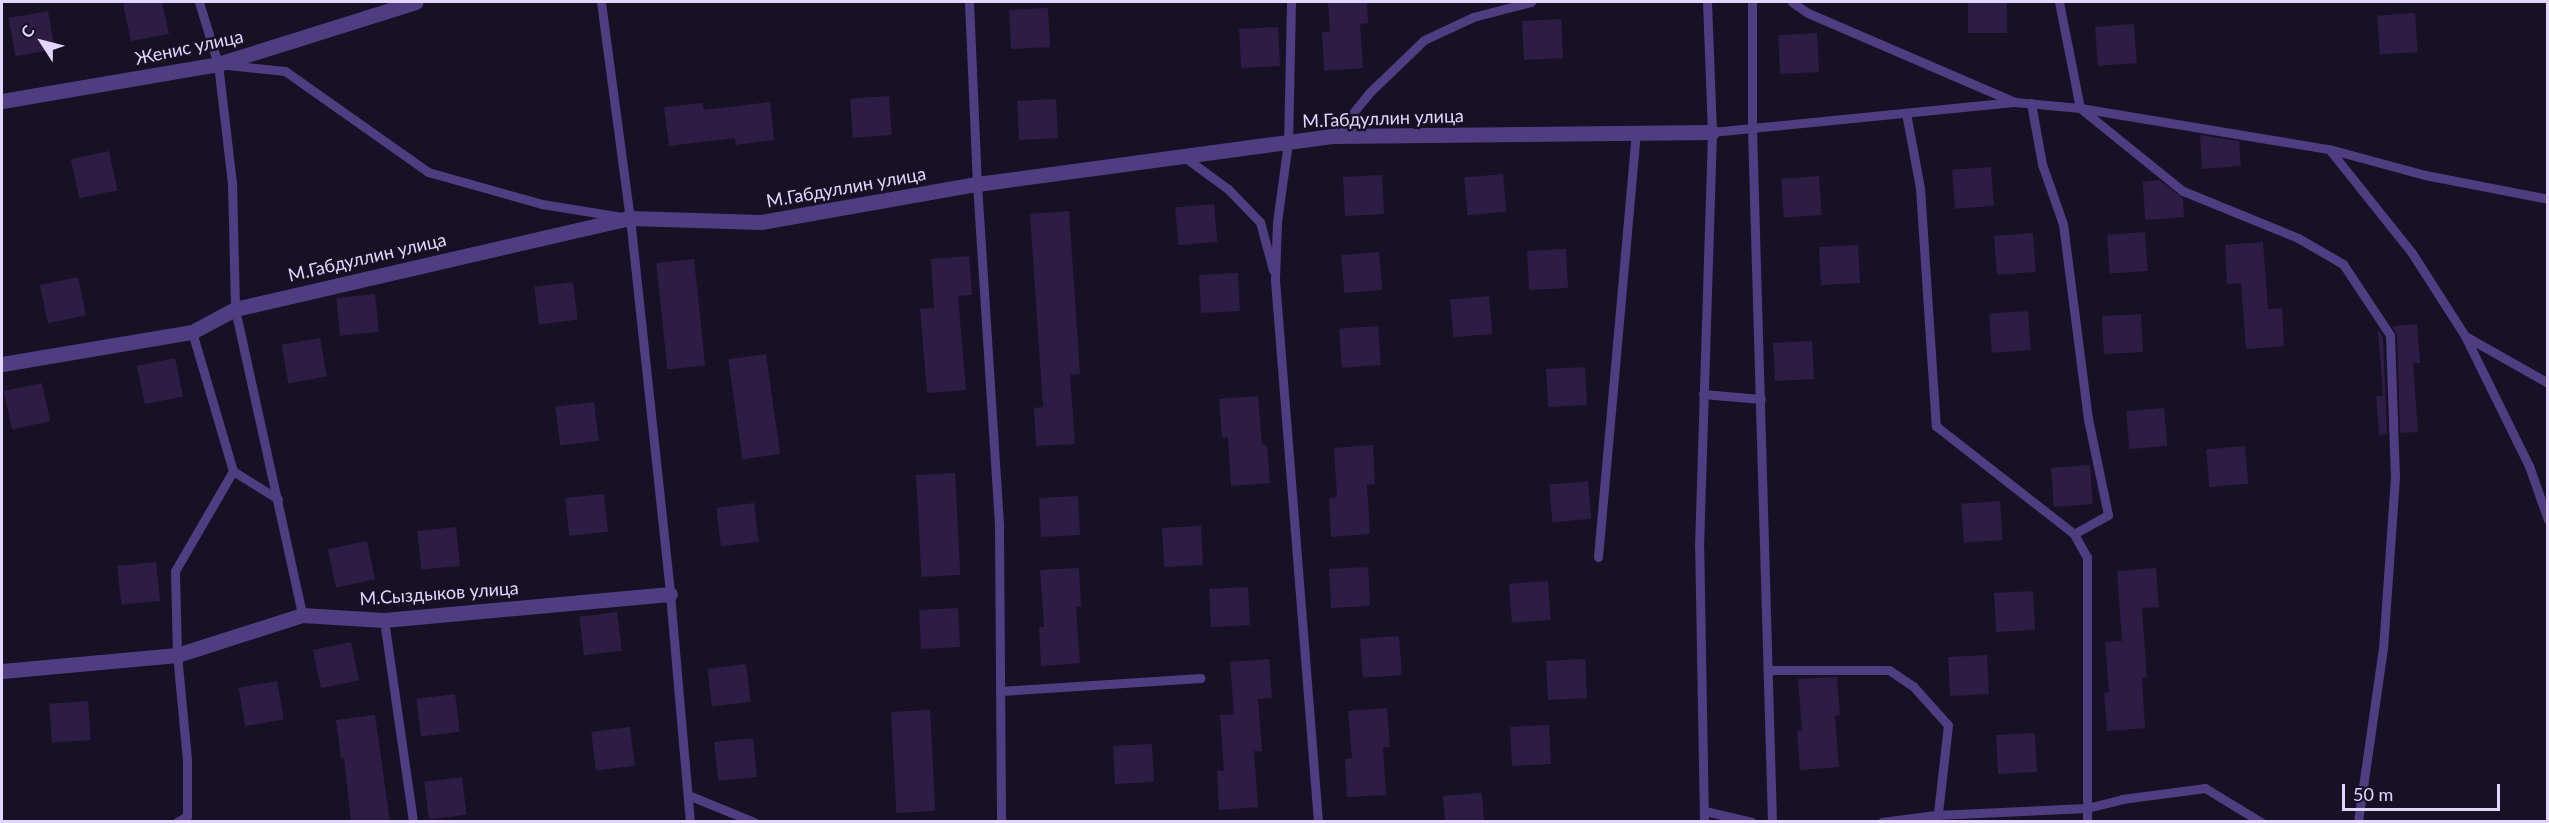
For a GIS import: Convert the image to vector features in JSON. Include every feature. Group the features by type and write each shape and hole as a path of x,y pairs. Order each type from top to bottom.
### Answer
{"street":[{"name":"Женис улица","path":"2,101 218,64 416,2"},
{"name":"М.Габдуллин улица","path":"2,364 192,332 235,309 630,218 761,222 977,184 1334,136 1712,132"},
{"name":"М.Сыздыков улица","path":"2,671 177,655 302,615 384,620 670,594"}],"lane":[{"path":"199,2 218,64 232,183 235,309 302,615"},
{"path":"602,2 630,218 670,594 690,822"},
{"path":"969,2 977,184 999,528 1001,822"},
{"path":"1291,2 1288,142 1277,222 1275,280 1318,822"},
{"path":"1334,136 1370,92 1424,40 1473,17 1531,2"},
{"path":"1704,822 1699,548 1712,132 1707,2"},
{"path":"1752,2 1752,128 1772,822"},
{"path":"1792,2 1808,13 2015,102"},
{"path":"2059,2 2080,108 2183,191 2298,238 2343,264 2390,334 2394,489 2383,648 2358,822"},
{"path":"218,64 285,71 428,172 542,204 630,218"},
{"path":"1712,132 2015,102 2031,103 2080,108 2329,149 2425,175 2547,200"},
{"path":"2031,103 2042,164 2063,224 2088,419 2108,515 2074,534"},
{"path":"1906,113 1920,188 1936,426 2074,534 2087,557 2087,822"},
{"path":"1598,557 1636,132"},
{"path":"2329,149 2412,253 2465,336 2529,466 2547,520"},
{"path":"1183,156 1228,189 1260,222 1275,280"},
{"path":"192,332 233,471 278,499"},
{"path":"2465,336 2547,383"},
{"path":"1703,394 1761,399"},
{"path":"177,822 187,816 187,760 177,655 175,572 233,471"},
{"path":"384,620 413,822"},
{"path":"1768,670 1889,670 1913,686 1948,725 1937,818"},
{"path":"1000,692 1201,678"},
{"path":"1882,822 2088,808 2122,799 2205,788 2261,822"},
{"path":"688,795 754,822"},
{"path":"1705,811 1752,822"}],"building":[{"path":"162,2 169,34 131,41 123,4"},
{"path":"1328,2 1367,2 1368,23 1360,24 1363,68 1324,71 1322,32 1330,32"},
{"path":"1968,2 2007,2 2007,33 1968,33"},
{"path":"1048,8 1050,47 1011,49 1009,10"},
{"path":"48,11 55,49 15,56 9,18"},
{"path":"2415,13 2418,52 2380,55 2377,16"},
{"path":"1561,19 1563,58 1524,60 1522,21"},
{"path":"2134,24 2137,63 2098,66 2095,27"},
{"path":"1278,27 1280,66 1241,68 1239,29"},
{"path":"1817,33 1819,72 1780,74 1778,35"},
{"path":"889,96 892,135 853,138 850,99"},
{"path":"1056,99 1058,138 1019,140 1017,101"},
{"path":"770,102 774,140 736,145 735,138 669,146 664,107 703,103 704,110"},
{"path":"2200,135 2239,141 2241,166 2202,169"},
{"path":"109,151 117,190 79,198 71,159"},
{"path":"1991,167 1994,206 1955,209 1952,170"},
{"path":"1503,174 1506,212 1467,215 1464,177"},
{"path":"1382,175 1384,214 1345,216 1343,177"},
{"path":"1819,176 1822,215 1784,218 1781,179"},
{"path":"2159,180 2183,198 2184,217 2145,220 2143,182"},
{"path":"1214,204 1217,242 1178,245 1175,207"},
{"path":"1069,211 1080,374 1070,375 1075,444 1036,446 1034,408 1043,407 1030,214"},
{"path":"2145,232 2148,271 2110,274 2107,235"},
{"path":"2033,233 2036,272 1997,275 1994,236"},
{"path":"2263,242 2268,309 2282,308 2284,346 2246,349 2241,283 2227,284 2225,245"},
{"path":"1858,245 1860,283 1821,285 1819,247"},
{"path":"1566,249 1568,288 1529,290 1527,251"},
{"path":"1379,252 1382,290 1344,293 1341,255"},
{"path":"969,256 972,295 958,296 966,390 927,393 920,309 934,308 931,259"},
{"path":"694,259 705,365 667,369 656,263"},
{"path":"1238,273 1240,311 1201,313 1199,275"},
{"path":"78,277 86,315 48,323 40,285"},
{"path":"573,282 578,320 539,324 534,287"},
{"path":"375,294 379,332 340,336 336,298"},
{"path":"1489,296 1492,334 1453,337 1450,299"},
{"path":"2028,311 2031,350 1992,353 1989,314"},
{"path":"2141,314 2143,352 2104,354 2102,316"},
{"path":"2417,324 2420,363 2413,363 2418,432 2400,433 2397,335 2392,326"},
{"path":"1378,326 1381,365 1342,368 1339,329"},
{"path":"2378,330 2383,337 2387,434 2379,435 2376,396 2383,396"},
{"path":"320,338 327,376 288,383 282,345"},
{"path":"1812,341 1814,379 1775,381 1773,343"},
{"path":"766,354 780,454 742,459 728,359"},
{"path":"175,358 183,396 145,404 137,366"},
{"path":"1585,367 1587,405 1548,407 1546,369"},
{"path":"42,383 50,421 12,429 4,391"},
{"path":"1258,396 1262,445 1267,445 1270,483 1231,486 1228,437 1222,438 1219,399"},
{"path":"594,402 599,441 560,445 555,407"},
{"path":"2164,408 2167,446 2129,449 2126,411"},
{"path":"1373,445 1375,484 1367,485 1370,534 1331,537 1329,498 1337,497 1334,448"},
{"path":"2245,446 2248,484 2209,487 2206,449"},
{"path":"2090,465 2093,504 2054,507 2051,468"},
{"path":"955,473 960,575 921,577 916,475"},
{"path":"1588,481 1591,519 1552,522 1549,484"},
{"path":"604,494 608,532 569,536 565,498"},
{"path":"1078,496 1080,535 1041,537 1039,498"},
{"path":"2000,501 2003,540 1964,543 1961,504"},
{"path":"754,503 759,542 721,546 716,508"},
{"path":"1201,526 1203,565 1164,567 1162,528"},
{"path":"456,527 460,566 421,570 417,531"},
{"path":"367,541 375,579 336,587 328,549"},
{"path":"156,562 160,601 121,605 117,566"},
{"path":"1368,567 1370,606 1331,608 1329,569"},
{"path":"1079,568 1081,606 1076,607 1080,663 1041,666 1039,627 1044,627 1040,570"},
{"path":"2156,568 2159,607 2142,608 2147,678 2142,678 2145,728 2107,731 2104,693 2109,692 2105,642 2122,641 2117,571"},
{"path":"1548,581 1551,620 1512,623 1509,584"},
{"path":"1248,587 1250,625 1211,627 1209,589"},
{"path":"2033,591 2035,630 1996,632 1994,593"},
{"path":"958,608 960,647 921,649 919,610"},
{"path":"617,612 622,651 584,655 579,617"},
{"path":"1399,636 1402,675 1363,678 1360,639"},
{"path":"351,642 359,680 321,688 313,650"},
{"path":"1987,655 1989,694 1950,696 1948,657"},
{"path":"1269,659 1272,698 1258,699 1262,751 1254,751 1258,807 1219,810 1217,771 1224,770 1220,715 1234,714 1230,662"},
{"path":"1585,659 1587,698 1548,700 1546,661"},
{"path":"746,664 751,702 712,706 707,669"},
{"path":"1837,677 1840,715 1835,716 1839,767 1800,770 1797,731 1802,731 1798,679"},
{"path":"277,681 284,719 245,726 239,688"},
{"path":"455,694 460,732 421,736 416,699"},
{"path":"88,701 91,740 52,743 49,704"},
{"path":"1387,708 1390,747 1383,747 1386,795 1347,797 1345,759 1352,758 1348,711"},
{"path":"930,710 935,811 896,813 891,712"},
{"path":"375,715 390,822 351,822 344,758 341,758 336,720"},
{"path":"1549,725 1551,764 1512,766 1510,727"},
{"path":"630,727 635,766 596,770 591,732"},
{"path":"2035,733 2037,772 1998,774 1996,735"},
{"path":"753,738 757,777 718,781 714,742"},
{"path":"1152,744 1154,782 1115,784 1113,746"},
{"path":"462,777 467,815 429,819 424,782"},
{"path":"1482,793 1484,822 1445,822 1443,796"}]}
